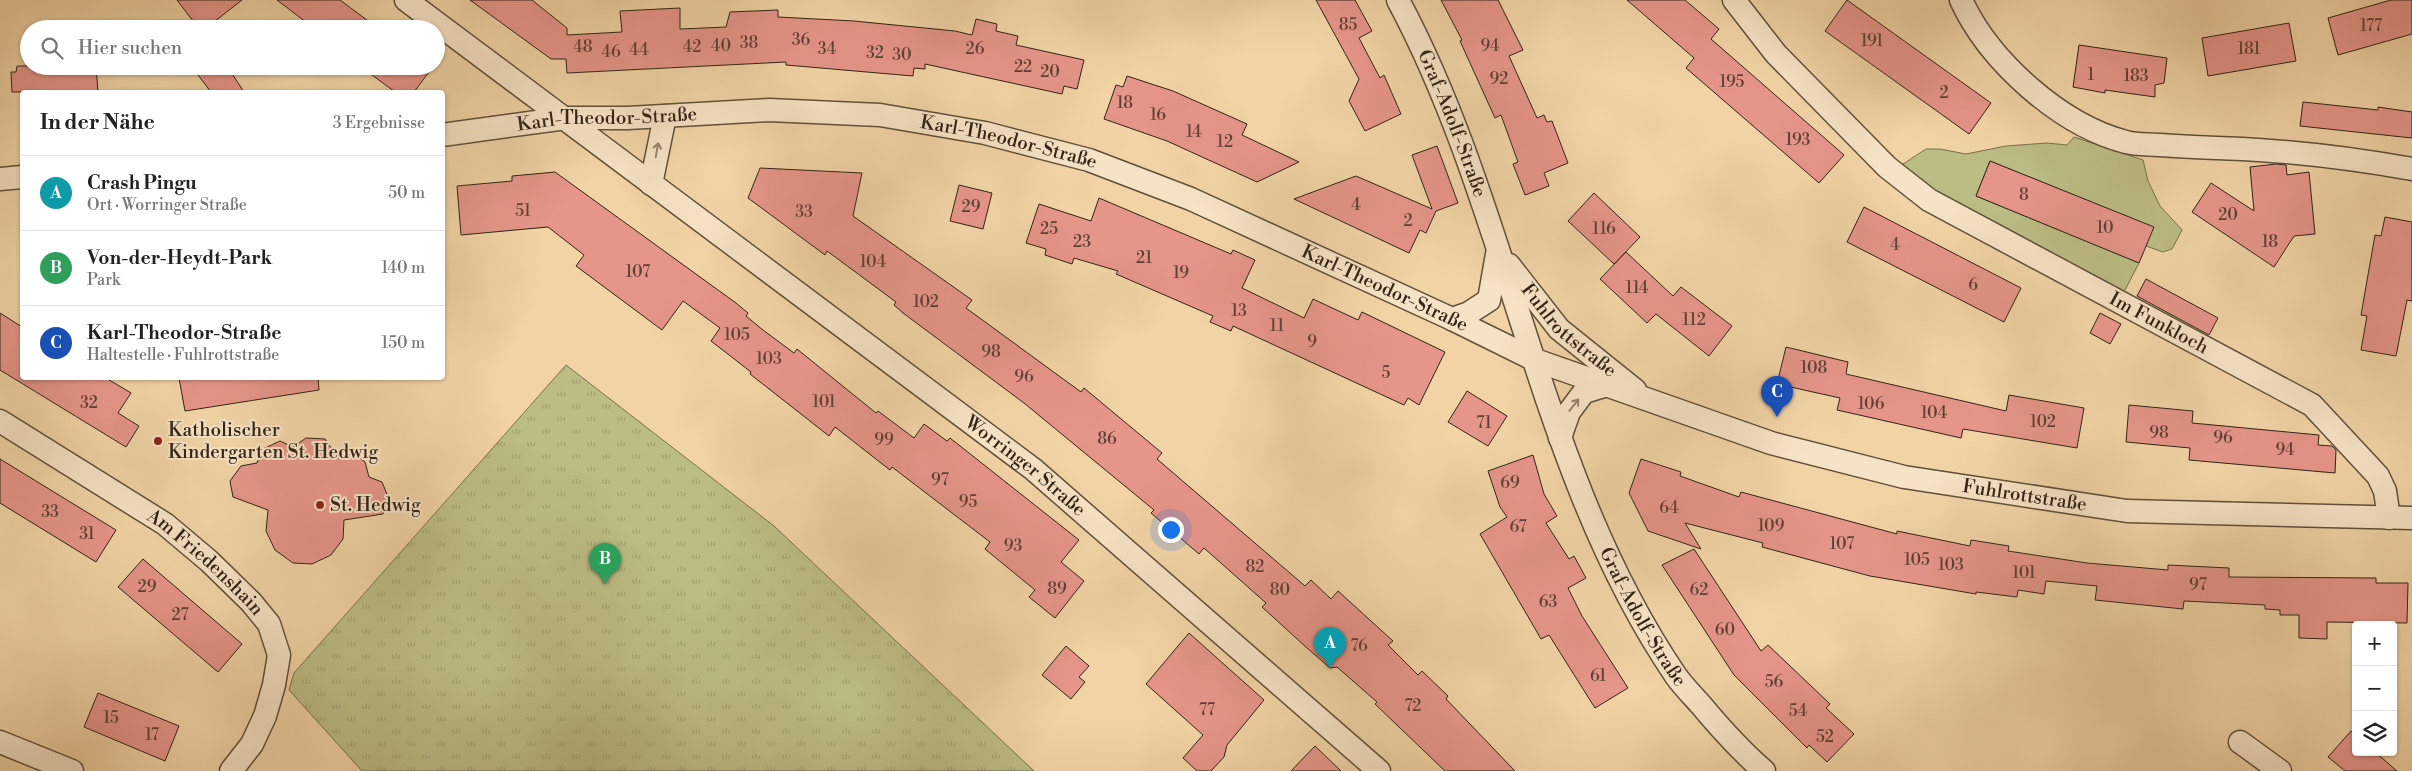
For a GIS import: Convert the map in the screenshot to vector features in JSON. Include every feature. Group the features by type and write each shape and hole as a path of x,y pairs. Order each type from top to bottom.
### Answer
{"street":[{"name":"Worringer Straße","path":"406,0 433,20"},
{"name":"Graf-Adolf-Straße","path":"1398,0 1420,42 1463,145 1560,438 1572,470 1628,596 1677,677 1737,748 1764,771"},
{"name":"Im Funkloch","path":"1734,0 1776,54 1888,167 1929,200 2312,405 2378,476 2385,491 2389,518"},
{"path":"1962,0 1971,22 1993,49 2051,106 2086,128 2127,142 2337,157 2412,169"},
{"name":"Worringer Straße","path":"445,29 1033,469 1380,771"},
{"name":"Karl-Theodor-Straße","path":"445,135 566,118 665,116 769,110 880,115 994,135 1089,160 1191,199 1452,319 1535,360"},
{"path":"651,184 665,116"},
{"path":"0,179 20,177"},
{"name":"Graf-Adolf-Straße","path":"1452,319 1469,313 1489,300 1498,250"},
{"name":"Fuhlrottstraße","path":"1498,250 1559,329 1649,401"},
{"name":"Fuhlrottstraße","path":"1535,360 1604,386 1771,443 1904,477 2127,511 2412,518"},
{"path":"1560,438 1569,412 1584,392 1604,386"},
{"name":"Am Friedenshain","path":"0,421 165,524 209,561 251,602 269,624 279,655 274,685 265,716 252,744 231,771"},
{"path":"0,742 72,771"},
{"path":"2240,742 2280,771"}],"green space":[{"path":"2074,137 2143,160 2148,181 2160,206 2182,230 2172,249 2163,252 2146,246 2153,227 1990,161 1976,196 2139,263 2123,294 1935,193 1900,166 1926,149 1940,149 1966,154 2006,146 2047,143 2067,145"},
{"path":"566,365 774,526 1034,771 362,771 289,690 294,673"}],"building":[{"path":"177,0 242,0 216,20 192,20"},
{"path":"277,0 340,0 367,20 303,20"},
{"path":"470,0 532,0 567,28 567,35 622,32 620,11 680,8 680,29 726,27 730,12 778,10 778,17 854,21 955,31 972,35 976,19 997,24 996,31 1018,36 1016,45 1084,60 1077,89 1064,86 1062,94 925,64 925,69 914,68 913,76 786,65 786,62 567,73 566,59 551,59"},
{"path":"1316,0 1355,0 1372,31 1359,38 1380,78 1384,75 1401,114 1365,131 1349,101 1359,79"},
{"path":"1441,0 1498,0 1523,50 1509,56 1537,118 1544,115 1547,122 1552,121 1568,163 1544,173 1549,186 1525,195 1513,164 1518,162 1501,115 1495,118 1460,41 1462,40"},
{"path":"1627,0 1685,0 1719,29 1711,39 1844,155 1819,183 1686,68 1694,58"},
{"path":"1847,0 1991,103 1969,134 1825,31"},
{"path":"2391,0 2412,0 2412,34 2338,55 2328,18"},
{"path":"2289,23 2296,61 2208,76 2202,38"},
{"path":"2079,45 2167,58 2164,83 2155,85 2155,97 2105,90 2105,93 2073,87"},
{"path":"17,66 20,66 20,75 97,75 98,90 20,90 20,92 12,92 11,72 16,72"},
{"path":"198,75 233,75 243,90 209,90"},
{"path":"372,75 427,75 416,90 392,90"},
{"path":"1127,76 1173,91 1247,124 1242,135 1299,162 1257,182 1167,141 1104,119 1116,85 1123,87"},
{"path":"2303,102 2378,110 2378,107 2412,112 2412,138 2300,126"},
{"path":"1437,146 1458,203 1436,211 1426,233 1420,230 1409,253 1294,199 1356,176 1432,209 1412,155"},
{"path":"1990,161 2154,227 2139,263 1976,196"},
{"path":"2276,164 2286,165 2287,175 2309,172 2315,234 2294,236 2274,267 2192,212 2211,183 2254,211 2250,167"},
{"path":"760,168 862,173 853,216 972,300 966,308 1081,392 1084,388 1162,453 1157,459 1305,586 1311,580 1331,599 1338,591 1393,641 1388,645 1418,675 1422,671 1448,696 1446,699 1515,771 1445,771 1375,704 1377,702 1337,667 1330,668 1307,648 1262,607 1266,603 1204,548 1199,554 1151,513 1154,510 1024,403 903,313 894,305 896,302 827,251 825,255 748,198"},
{"path":"555,172 736,303 748,313 746,316 763,330 794,353 797,349 876,413 878,411 914,438 924,424 947,441 950,438 1079,540 1061,562 1084,581 1055,618 1029,597 1035,590 985,549 990,542 892,467 890,470 835,427 829,436 750,374 751,372 711,341 720,328 683,301 662,330 576,266 584,255 548,227 461,235 457,186 512,181 512,176"},
{"path":"959,185 992,193 983,229 950,221"},
{"path":"1594,193 1640,237 1614,264 1568,221"},
{"path":"1099,198 1231,254 1233,250 1255,260 1242,288 1304,318 1313,299 1358,320 1362,312 1445,352 1419,405 1408,398 1404,405 1233,326 1231,331 1210,322 1213,316 1116,274 1118,271 1074,258 1072,264 1045,255 1046,249 1026,243 1039,204 1091,221"},
{"path":"1864,207 2021,288 2004,322 1847,242"},
{"path":"2385,217 2412,222 2412,301 2407,300 2396,356 2361,350 2367,316 2361,315 2375,235 2381,236"},
{"path":"1626,252 1673,296 1681,287 1732,326 1709,356 1656,314 1647,323 1600,279"},
{"path":"2146,279 2218,318 2209,335 2137,296"},
{"path":"0,313 20,326 20,380 109,380 131,393 118,413 139,426 126,447 0,370"},
{"path":"2100,313 2121,324 2110,344 2090,333"},
{"path":"1786,347 1848,362 1846,374 2006,411 2009,395 2084,408 2077,448 1963,429 1961,438 1837,410 1840,398 1777,384"},
{"path":"179,380 318,380 319,390 185,411"},
{"path":"1467,391 1507,416 1488,446 1448,422"},
{"path":"2129,405 2193,411 2192,423 2319,435 2318,445 2332,446 2336,450 2335,473 2189,460 2190,448 2126,442"},
{"name":"St. Hedwig","path":"306,438 325,439 334,452 350,450 365,462 369,477 382,482 389,499 383,514 344,520 343,539 331,555 312,564 293,563 275,550 266,531 268,510 233,497 230,481 241,466 257,463 263,449 280,441 293,447"},
{"path":"1533,455 1544,494 1557,516 1546,523 1569,559 1574,556 1586,578 1568,588 1582,616 1628,688 1595,708 1549,635 1541,639 1480,534 1507,517 1500,507 1488,471"},
{"path":"0,459 116,530 96,562 0,503"},
{"path":"1641,459 1681,472 1680,476 1739,497 1741,492 1897,534 1897,531 1970,546 1971,540 2009,546 2008,551 2087,563 2168,570 2168,565 2229,568 2229,577 2376,578 2376,583 2408,583 2407,623 2397,623 2397,621 2327,622 2327,639 2299,638 2299,615 2280,615 2280,610 2265,609 2265,605 2184,601 2183,609 2095,600 2097,586 2046,581 2044,594 2018,590 2017,597 1976,592 1976,594 1870,576 1762,547 1763,543 1685,523 1701,549 1648,531 1629,493"},
{"path":"1694,549 1761,651 1768,645 1830,704 1826,708 1854,734 1827,762 1809,745 1807,748 1734,675 1662,565"},
{"path":"143,559 242,644 218,672 118,587"},
{"path":"1189,633 1264,700 1227,745 1224,757 1211,771 1197,771 1183,758 1203,735 1146,684"},
{"path":"1066,646 1089,666 1079,677 1085,682 1071,699 1042,675"},
{"path":"98,693 179,726 165,761 84,727"},
{"path":"2351,731 2352,756 2380,756 2397,771 2345,771 2328,757"},
{"path":"1315,746 1341,771 1291,771"}],"place":[{"name":"Karl-Theodor-Straße","path":"1777,417"},
{"name":"Katholischer Kindergarten St. Hedwig","path":"158,441"},
{"name":"St. Hedwig","path":"320,505"},
{"name":"Von-der-Heydt-Park","path":"605,584"},
{"name":"Crash Pingu","path":"1330,668"}]}
